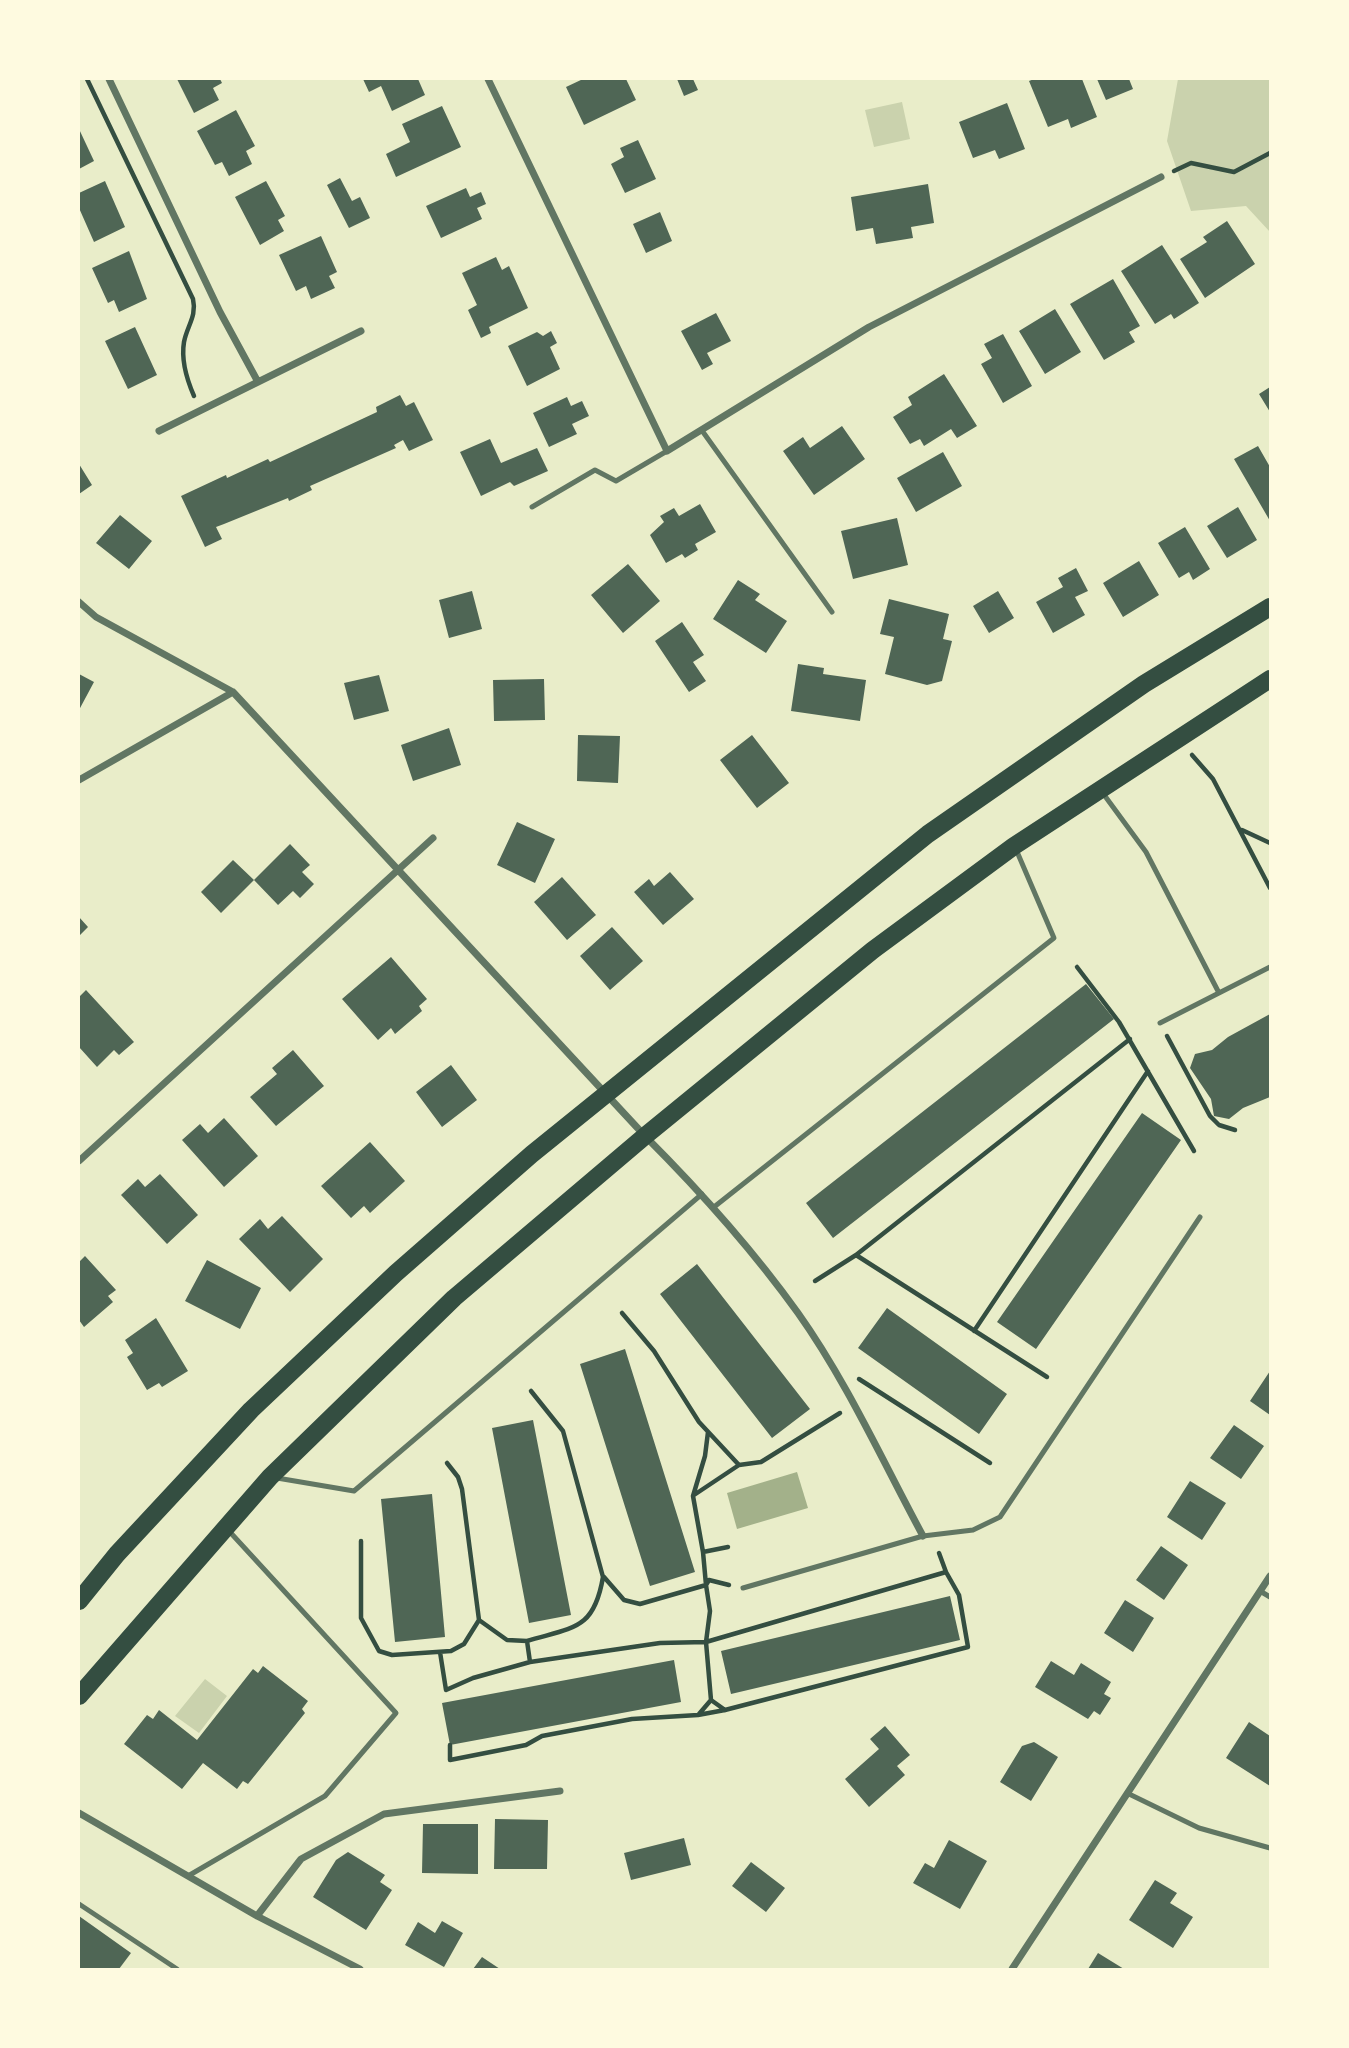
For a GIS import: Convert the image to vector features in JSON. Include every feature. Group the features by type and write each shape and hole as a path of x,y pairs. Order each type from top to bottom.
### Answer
{"main road":[{"path":"79,1601 117,1554 251,1410 396,1273 532,1154 928,834 1144,684 1270,607"},
{"path":"79,1696 270,1477 454,1298 645,1136 873,950 1014,846 1270,679"}],"street":[{"path":"109,79 220,312 258,382"},
{"path":"488,79 667,451 703,432 869,327 1161,177"},
{"path":"159,431 361,331"},
{"path":"79,602 96,617 233,692 645,1136 703,1193 799,1314 838,1378 923,1536"},
{"path":"79,780 233,692"},
{"path":"79,1161 433,838"},
{"path":"1012,1969 1270,1576"},
{"path":"257,1916 301,1859 384,1814 560,1791"},
{"path":"79,1812 257,1916 360,1969"}],"lane":[{"path":"703,432 832,612"},
{"path":"532,507 595,470 616,481 667,451"},
{"path":"1101,790 1146,852 1219,993"},
{"path":"714,1207 1054,938 1014,846"},
{"path":"1160,1023 1270,967"},
{"path":"270,1477 354,1491 703,1193"},
{"path":"743,1588 923,1536 973,1530 1000,1517 1200,1217"},
{"path":"188,1876 326,1796 396,1713 225,1526"},
{"path":"1260,1591 1270,1597"},
{"path":"1127,1793 1199,1828 1270,1848"},
{"path":"79,1904 178,1968"}],"path":[{"path":"87,79 193,299 195,309 183,344 184,366 200,411"},
{"path":"1161,177 1191,163 1234,172 1270,153"},
{"path":"1192,755 1213,779 1270,888"},
{"path":"1240,829 1270,843"},
{"path":"1077,967 1130,1039 1194,1151"},
{"path":"1160,1023 1210,1115 1219,1125 1235,1130"},
{"path":"816,1281 856,1255 1130,1039"},
{"path":"974,1331 1148,1071"},
{"path":"856,1255 1046,1377"},
{"path":"622,1313 654,1351 708,1432 739,1465"},
{"path":"853,1374 990,1463"},
{"path":"479,1620 507,1640 527,1641 586,1621 599,1600 603,1577 563,1431 531,1391"},
{"path":"693,1496 739,1465 761,1462 843,1411"},
{"path":"698,1715 711,1700 706,1642 710,1611 693,1496 705,1456 708,1432"},
{"path":"361,1541 361,1618 379,1651 392,1655 440,1652 451,1651 464,1644 479,1620 462,1489 458,1477 447,1463"},
{"path":"703,1552 728,1547"},
{"path":"450,1745 450,1760 526,1745 542,1736 632,1719 698,1715 725,1710 968,1647 959,1595 939,1553"},
{"path":"440,1652 446,1690 473,1678 530,1662 660,1643 706,1642 946,1572"},
{"path":"603,1577 624,1601 640,1604 706,1585 709,1580 743,1588"},
{"path":"527,1641 530,1662"},
{"path":"711,1700 725,1710"}],"shaded area":[{"path":"1178,79 1270,79 1270,232 1246,206 1191,211 1167,141"},
{"path":"902,102 910,139 874,147 865,110"},
{"path":"797,1472 808,1508 737,1529 727,1493"},
{"path":"205,1679 227,1696 199,1733 175,1716"}],"building":[{"path":"177,79 220,79 222,83 213,88 219,100 194,113"},
{"path":"363,79 418,79 425,95 392,111 381,86 369,92"},
{"path":"583,79 626,79 636,100 584,125 566,87"},
{"path":"677,79 693,79 698,90 684,96"},
{"path":"1082,79 1097,117 1071,128 1068,119 1048,127 1029,81"},
{"path":"1097,79 1129,79 1133,89 1106,100"},
{"path":"1007,103 1025,149 999,159 995,150 973,158 959,122"},
{"path":"442,106 461,147 396,177 386,154 410,142 402,124"},
{"path":"236,110 255,146 246,151 252,164 229,176 222,162 215,165 197,131"},
{"path":"79,129 94,161 79,169"},
{"path":"638,140 656,179 625,193 611,164 624,157 620,148"},
{"path":"340,178 352,201 360,197 370,218 349,228 327,185"},
{"path":"105,181 125,227 94,242 79,208 79,193"},
{"path":"266,181 285,216 278,220 284,231 260,245 235,197"},
{"path":"928,184 934,223 911,227 913,238 876,244 873,228 856,231 851,197"},
{"path":"466,188 470,197 481,192 486,204 477,208 482,219 441,238 426,206"},
{"path":"660,212 672,241 646,253 633,224"},
{"path":"1227,221 1255,264 1205,298 1180,259 1207,242 1203,237"},
{"path":"321,236 337,272 329,276 335,288 311,299 306,286 296,291 279,255"},
{"path":"1162,245 1199,303 1174,319 1171,314 1155,324 1121,271"},
{"path":"129,251 147,299 119,312 114,300 108,303 92,268"},
{"path":"496,257 502,270 509,266 528,308 489,327 491,333 481,338 468,310 477,305 462,273"},
{"path":"1113,279 1140,326 1129,332 1135,342 1104,360 1070,304"},
{"path":"1055,309 1081,352 1045,374 1019,331"},
{"path":"716,313 731,341 707,353 713,364 702,370 681,331"},
{"path":"135,327 157,375 128,389 105,341"},
{"path":"551,331 557,343 550,347 560,369 527,386 508,346 537,332 543,336"},
{"path":"1003,334 1032,386 1003,403 981,364 992,358 984,344"},
{"path":"944,374 977,426 957,438 951,429 924,446 920,439 910,444 893,417 912,405 908,397"},
{"path":"1270,387 1270,412 1259,394"},
{"path":"400,395 406,406 414,402 433,440 409,451 403,440 394,445 396,448 310,486 312,490 289,501 288,498 216,527 222,539 205,547 181,496 226,475 227,478 268,459 270,462 377,412 376,407"},
{"path":"567,397 571,406 582,401 589,416 572,424 577,434 549,447 533,413"},
{"path":"842,426 865,459 814,495 783,451 803,437 810,448"},
{"path":"490,439 501,463 537,448 548,471 514,486 510,482 481,496 460,452"},
{"path":"1258,446 1270,467 1270,521 1234,459"},
{"path":"943,452 962,486 916,512 897,478"},
{"path":"79,464 92,485 79,494"},
{"path":"700,504 716,532 695,544 698,550 685,558 682,554 666,563 650,535 664,522 660,516 674,508 679,516"},
{"path":"1238,507 1257,540 1227,558 1207,526"},
{"path":"120,515 152,541 129,569 96,543"},
{"path":"897,518 908,565 853,579 841,531"},
{"path":"1185,527 1210,569 1193,580 1189,572 1179,578 1158,543"},
{"path":"1139,561 1159,595 1123,617 1103,583"},
{"path":"628,564 660,601 623,633 591,595"},
{"path":"1076,568 1088,591 1075,597 1085,615 1053,633 1036,602 1063,587 1058,578"},
{"path":"738,580 760,594 755,600 787,621 766,653 713,619"},
{"path":"472,591 482,629 449,638 439,600"},
{"path":"998,591 1014,618 989,633 973,606"},
{"path":"889,599 949,614 943,639 952,641 942,681 927,685 885,674 894,637 880,634"},
{"path":"682,622 704,655 693,662 706,681 689,692 655,641"},
{"path":"798,664 824,668 823,674 866,680 860,721 791,711"},
{"path":"79,674 94,682 79,710"},
{"path":"379,675 389,711 354,720 344,683"},
{"path":"544,679 545,720 494,721 493,680"},
{"path":"449,728 461,765 413,781 401,745"},
{"path":"578,735 620,736 618,783 577,781"},
{"path":"752,735 789,783 757,808 720,760"},
{"path":"517,822 555,839 535,883 497,865"},
{"path":"290,844 310,865 302,872 314,884 300,898 293,891 278,905 254,880"},
{"path":"233,860 254,880 221,913 201,892"},
{"path":"670,872 694,899 663,925 634,892 649,879 654,886"},
{"path":"562,877 596,915 567,940 534,902"},
{"path":"79,917 88,927 79,936"},
{"path":"612,927 643,961 610,990 580,956"},
{"path":"391,957 427,999 419,1006 422,1011 395,1034 391,1028 378,1040 342,999"},
{"path":"1086,984 1114,1019 833,1238 806,1203"},
{"path":"86,990 134,1042 119,1055 114,1050 97,1067 79,1047 79,997"},
{"path":"1270,1014 1270,1097 1243,1108 1229,1119 1214,1116 1211,1099 1190,1068 1195,1054 1212,1050 1228,1037"},
{"path":"293,1050 324,1086 276,1126 250,1097 277,1074 272,1068"},
{"path":"451,1065 477,1100 442,1127 416,1092"},
{"path":"1142,1113 1181,1140 1036,1349 997,1322"},
{"path":"224,1118 258,1156 224,1187 182,1140 200,1124 208,1133"},
{"path":"370,1142 405,1181 370,1213 364,1206 351,1218 321,1186"},
{"path":"160,1174 198,1215 167,1244 121,1195 138,1179 145,1187"},
{"path":"282,1216 323,1259 290,1292 239,1239 260,1219 268,1229"},
{"path":"85,1256 116,1290 108,1296 113,1302 84,1327 79,1320 79,1262"},
{"path":"207,1260 261,1288 240,1329 185,1301"},
{"path":"697,1264 810,1409 772,1438 660,1294"},
{"path":"887,1308 1007,1394 979,1434 858,1348"},
{"path":"156,1318 188,1371 162,1387 159,1383 147,1390 127,1357 133,1353 125,1340"},
{"path":"625,1349 695,1572 650,1586 580,1364"},
{"path":"1270,1371 1270,1415 1250,1401"},
{"path":"533,1420 571,1615 529,1623 492,1428"},
{"path":"1234,1425 1264,1446 1241,1479 1210,1458"},
{"path":"1190,1481 1226,1503 1202,1540 1167,1517"},
{"path":"432,1494 445,1637 395,1642 381,1499"},
{"path":"1161,1546 1188,1565 1164,1600 1136,1580"},
{"path":"950,1596 960,1640 731,1694 721,1651"},
{"path":"1125,1600 1154,1618 1133,1652 1104,1633"},
{"path":"674,1660 681,1702 450,1745 442,1703"},
{"path":"1051,1661 1074,1675 1081,1663 1111,1682 1104,1694 1111,1698 1100,1715 1094,1711 1088,1719 1035,1687"},
{"path":"263,1666 308,1701 302,1709 305,1713 248,1784 243,1781 237,1789 203,1763 182,1789 124,1744 147,1715 153,1719 159,1710 197,1740 253,1669 258,1673"},
{"path":"1249,1722 1270,1736 1270,1786 1226,1758"},
{"path":"885,1726 910,1755 897,1766 905,1775 869,1807 845,1779 879,1749 870,1739"},
{"path":"1034,1742 1058,1757 1031,1801 1000,1782 1022,1746"},
{"path":"495,1819 548,1820 547,1869 494,1869"},
{"path":"423,1824 478,1824 478,1874 422,1873"},
{"path":"684,1838 691,1865 631,1880 624,1853"},
{"path":"949,1840 987,1861 960,1909 913,1883 925,1863 934,1868"},
{"path":"348,1852 385,1875 380,1882 392,1890 366,1930 313,1897 336,1860"},
{"path":"751,1862 785,1888 766,1912 732,1886"},
{"path":"1155,1880 1177,1893 1170,1903 1193,1917 1173,1948 1129,1920"},
{"path":"79,1916 131,1953 119,1969 79,1969"},
{"path":"442,1921 463,1933 444,1967 405,1945 418,1922 435,1933"},
{"path":"1098,1953 1124,1969 1088,1969"},
{"path":"482,1957 500,1969 473,1969"}]}
